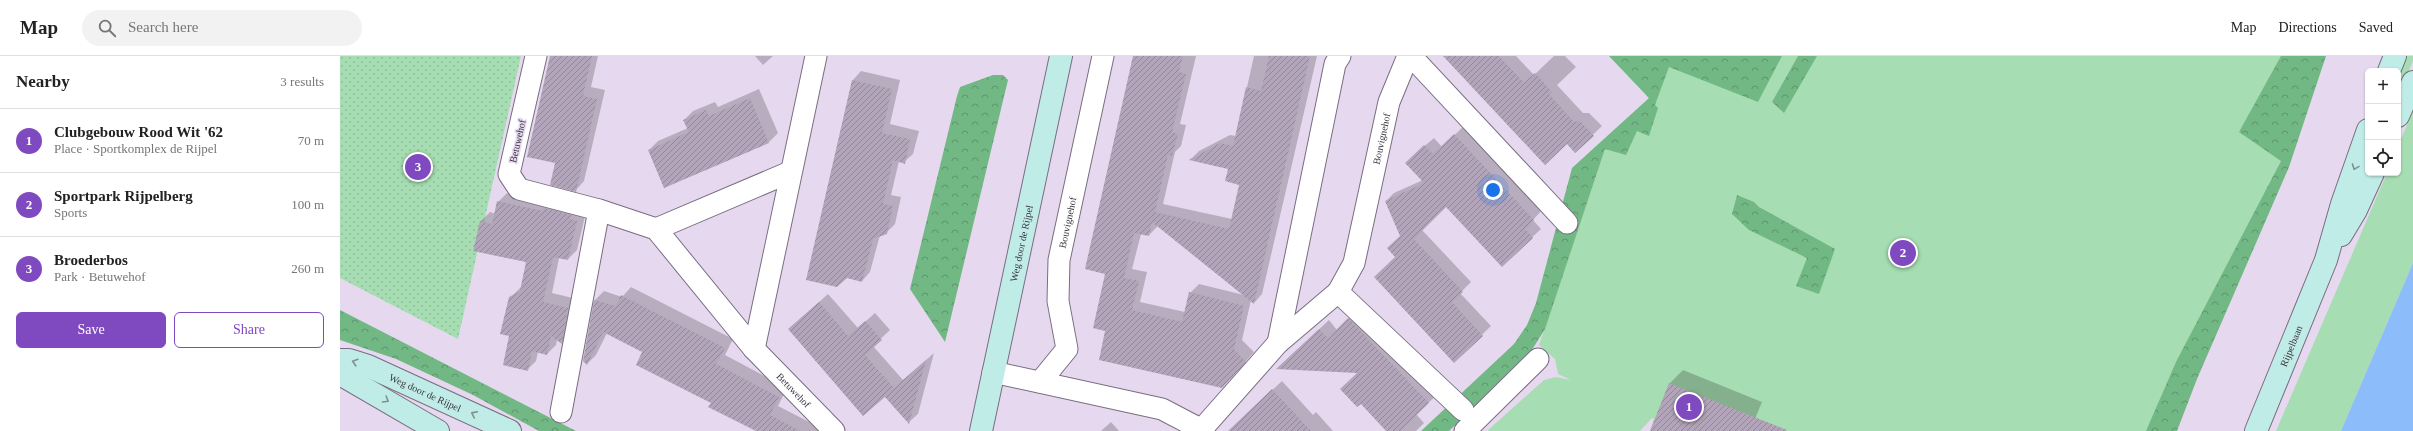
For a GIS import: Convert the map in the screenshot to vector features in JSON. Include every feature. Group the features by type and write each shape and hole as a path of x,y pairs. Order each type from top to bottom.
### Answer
{"street":[{"name":"Betuwehof","path":"536,56 509,174 519,189 599,210 656,229 754,349 834,431"},
{"path":"754,349 790,172 816,56"},
{"name":"Weg door de Rijpel","path":"981,431 1061,56"},
{"name":"Bouvignehof","path":"1040,382 1066,349 1058,301 1058,260 1103,56"},
{"path":"1278,343 1334,64 1340,56"},
{"name":"Bouvignehof","path":"993,372 1162,409 1203,430 1278,343 1338,292 1354,263 1389,102 1410,56 1567,223"},
{"path":"2390,68 2395,56"},
{"path":"2401,109 2413,82"},
{"name":"Rijpelbaan","path":"2256,431 2326,260 2342,204 2365,139"},
{"path":"656,229 790,172"},
{"name":"Rijpelbaan","path":"2326,260 2356,210 2372,176"},
{"path":"561,412 599,210"},
{"path":"1338,292 1463,410"},
{"path":"1465,431 1538,359"},
{"name":"Weg door de Rijpel","path":"340,360 349,360 368,366 510,431"},
{"path":"340,374 438,431"}],"green space":[{"path":"340,56 521,56 458,339 340,278"},
{"path":"1609,56 2319,56 2281,161 2152,431 1650,431 1654,419 1652,418 1640,431 1487,431 1544,380 1556,377 1571,380 1558,374 1555,359 1539,345 1605,149 1649,98"},
{"path":"1609,56 1782,56 1758,102 1669,67 1655,105 1658,108 1649,136 1637,131 1626,155 1605,149 1545,329 1530,353 1449,431 1421,431 1514,344 1527,325 1536,303 1572,168 1649,98"},
{"path":"1798,56 1817,56 1784,113 1772,102"},
{"path":"2281,56 2326,56 2289,167 2197,379 2177,431 2146,431 2176,362 2281,161 2239,132"},
{"path":"2404,56 2413,56 2413,61 2401,88 2401,68 2400,68"},
{"path":"993,75 1003,75 1008,80 945,342 910,289 960,87"},
{"path":"2413,111 2413,263 2341,431 2276,431 2386,176 2401,176 2401,139"},
{"path":"1737,195 1754,202 1759,207 1835,249 1819,294 1796,286 1807,258 1749,230 1732,214"},
{"path":"340,310 576,431 539,431 473,395 396,359 340,340"}],"water":[{"path":"2413,263 2413,431 2341,431"}],"building":[{"path":"550,56 592,56 583,96 597,99 576,192 550,185 555,163 527,157"},
{"path":"1133,56 1183,56 1179,72 1186,74 1172,132 1178,134 1172,156 1168,155 1155,212 1229,229 1239,185 1225,181 1228,169 1189,160 1220,143 1233,146 1246,87 1261,91 1269,56 1310,56 1254,304 1152,222 1149,236 1134,233 1124,278 1139,281 1132,310 1182,322 1189,292 1244,306 1234,349 1246,362 1222,388 1099,360 1105,331 1093,328 1105,274 1085,269"},
{"path":"1443,56 1499,56 1524,83 1535,73 1552,92 1549,94 1574,122 1580,121 1594,136 1575,153 1567,144 1545,165"},
{"path":"852,80 892,89 882,133 910,139 905,164 893,160 883,204 893,206 887,234 873,239 862,282 847,278 837,287 806,280"},
{"path":"750,98 769,143 664,188 648,150 689,132 683,120 706,110 709,116"},
{"path":"1454,134 1534,220 1525,229 1533,238 1502,267 1446,207 1414,239 1463,292 1452,302 1483,336 1454,363 1374,277 1395,257 1387,248 1400,236 1385,201 1424,183 1405,163 1424,145 1433,154"},
{"path":"497,201 543,211 544,208 571,215 570,219 577,221 568,260 553,257 543,302 568,308 562,344 551,336 547,355 532,351 528,371 503,365 509,336 500,334 509,297 520,291 526,262 473,251 480,221 492,224"},
{"path":"621,295 725,348 716,364 779,397 770,415 800,431 756,431 708,407 711,403 636,365 642,352 603,332 587,365 583,361 594,300 616,306"},
{"path":"819,302 848,336 865,321 882,340 865,355 894,388 926,360 909,424 885,397 863,416 788,329"},
{"path":"1348,318 1429,403 1400,431 1386,431 1361,404 1357,407 1340,389 1357,373 1276,369 1319,329 1328,338"},
{"path":"1669,383 1787,430 1650,431"},
{"path":"1272,389 1311,431 1228,431"}],"place":[{"name":"Broederbos","path":"418,167"},
{"name":"Sportpark Rijpelberg","path":"1903,253"},
{"name":"Clubgebouw Rood Wit '62","path":"1689,407"}]}
